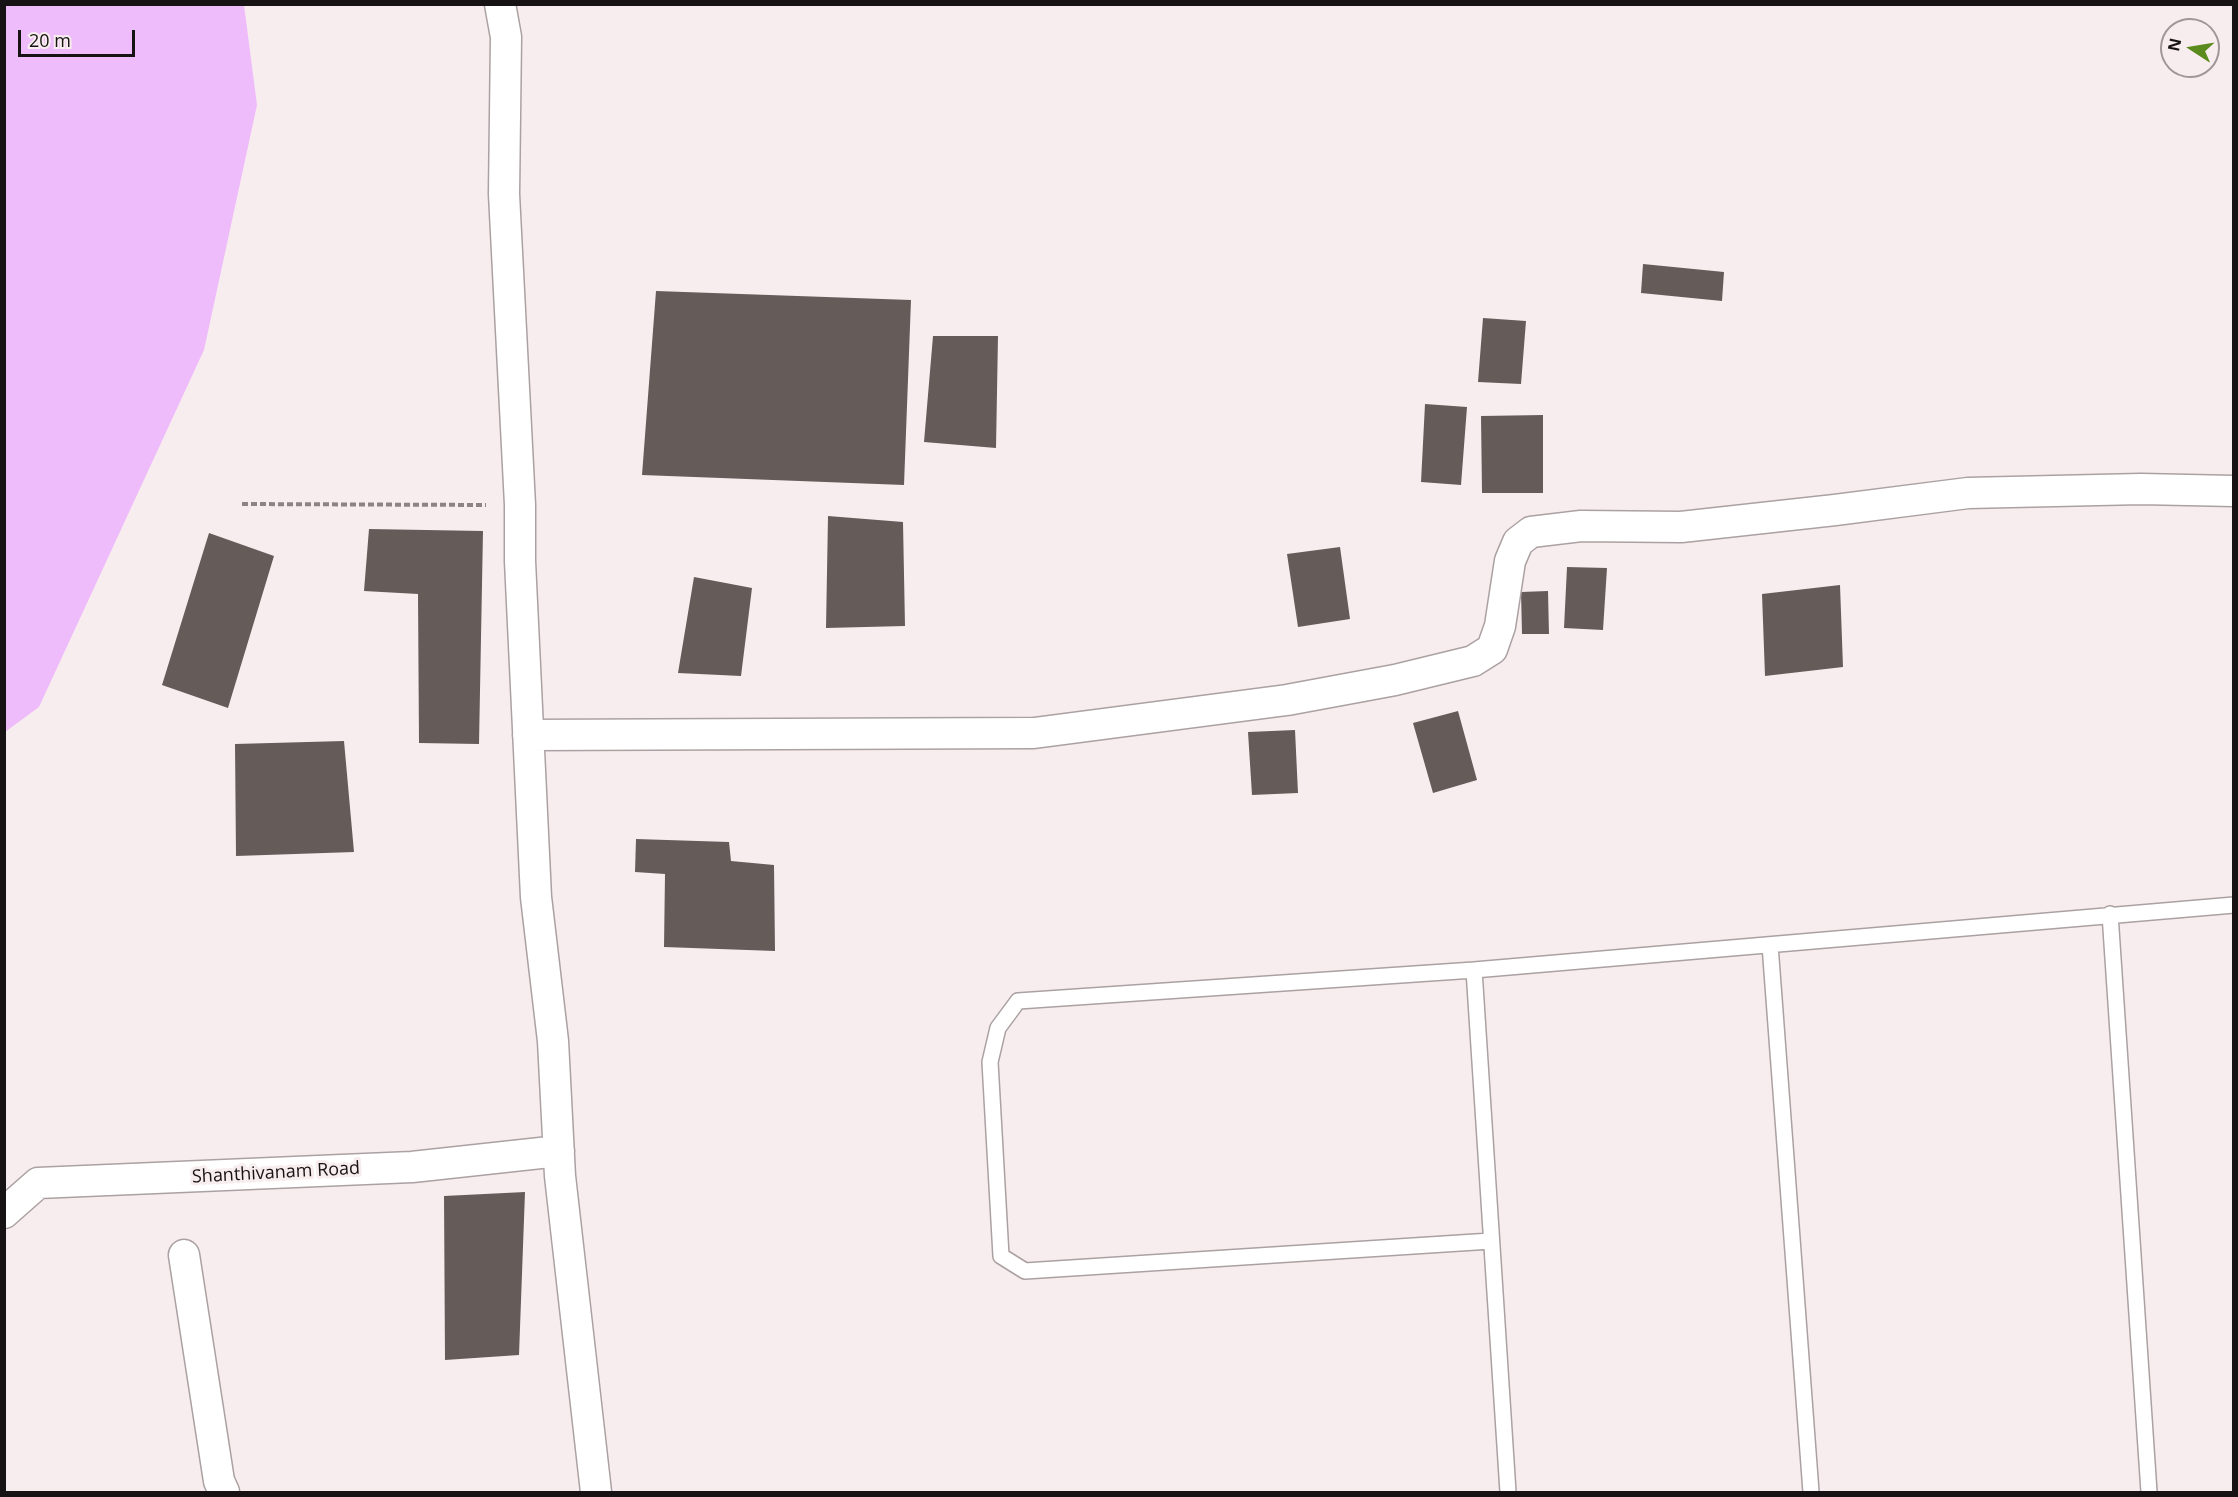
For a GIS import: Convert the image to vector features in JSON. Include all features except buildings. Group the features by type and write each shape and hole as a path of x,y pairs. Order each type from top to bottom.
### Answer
{"street":[{"path":"500,4 506,37 504,194 520,505 520,561 536,897 553,1041 560,1176 596,1492"},
{"path":"528,735 1034,733 1287,700 1395,680 1473,661 1492,649 1500,626 1510,561 1518,542 1532,532 1581,526 1681,526 1968,493 2141,489 2234,491"},
{"name":"Shanthivanam Road","path":"4,1213 38,1183 412,1167 559,1151"},
{"path":"184,1255 219,1481 224,1492"}],"lane":[{"path":"1491,1241 1025,1271 1001,1256 990,1062 998,1028 1018,1001 1474,970 2234,905"},
{"path":"2110,915 2149,1492"},
{"path":"1770,945 1811,1492"},
{"path":"1474,970 1508,1492"}],"path":[{"path":"242,504 520,505"}],"shaded area":[{"path":"5,4 244,5 257,105 204,350 39,707 5,732"}]}
